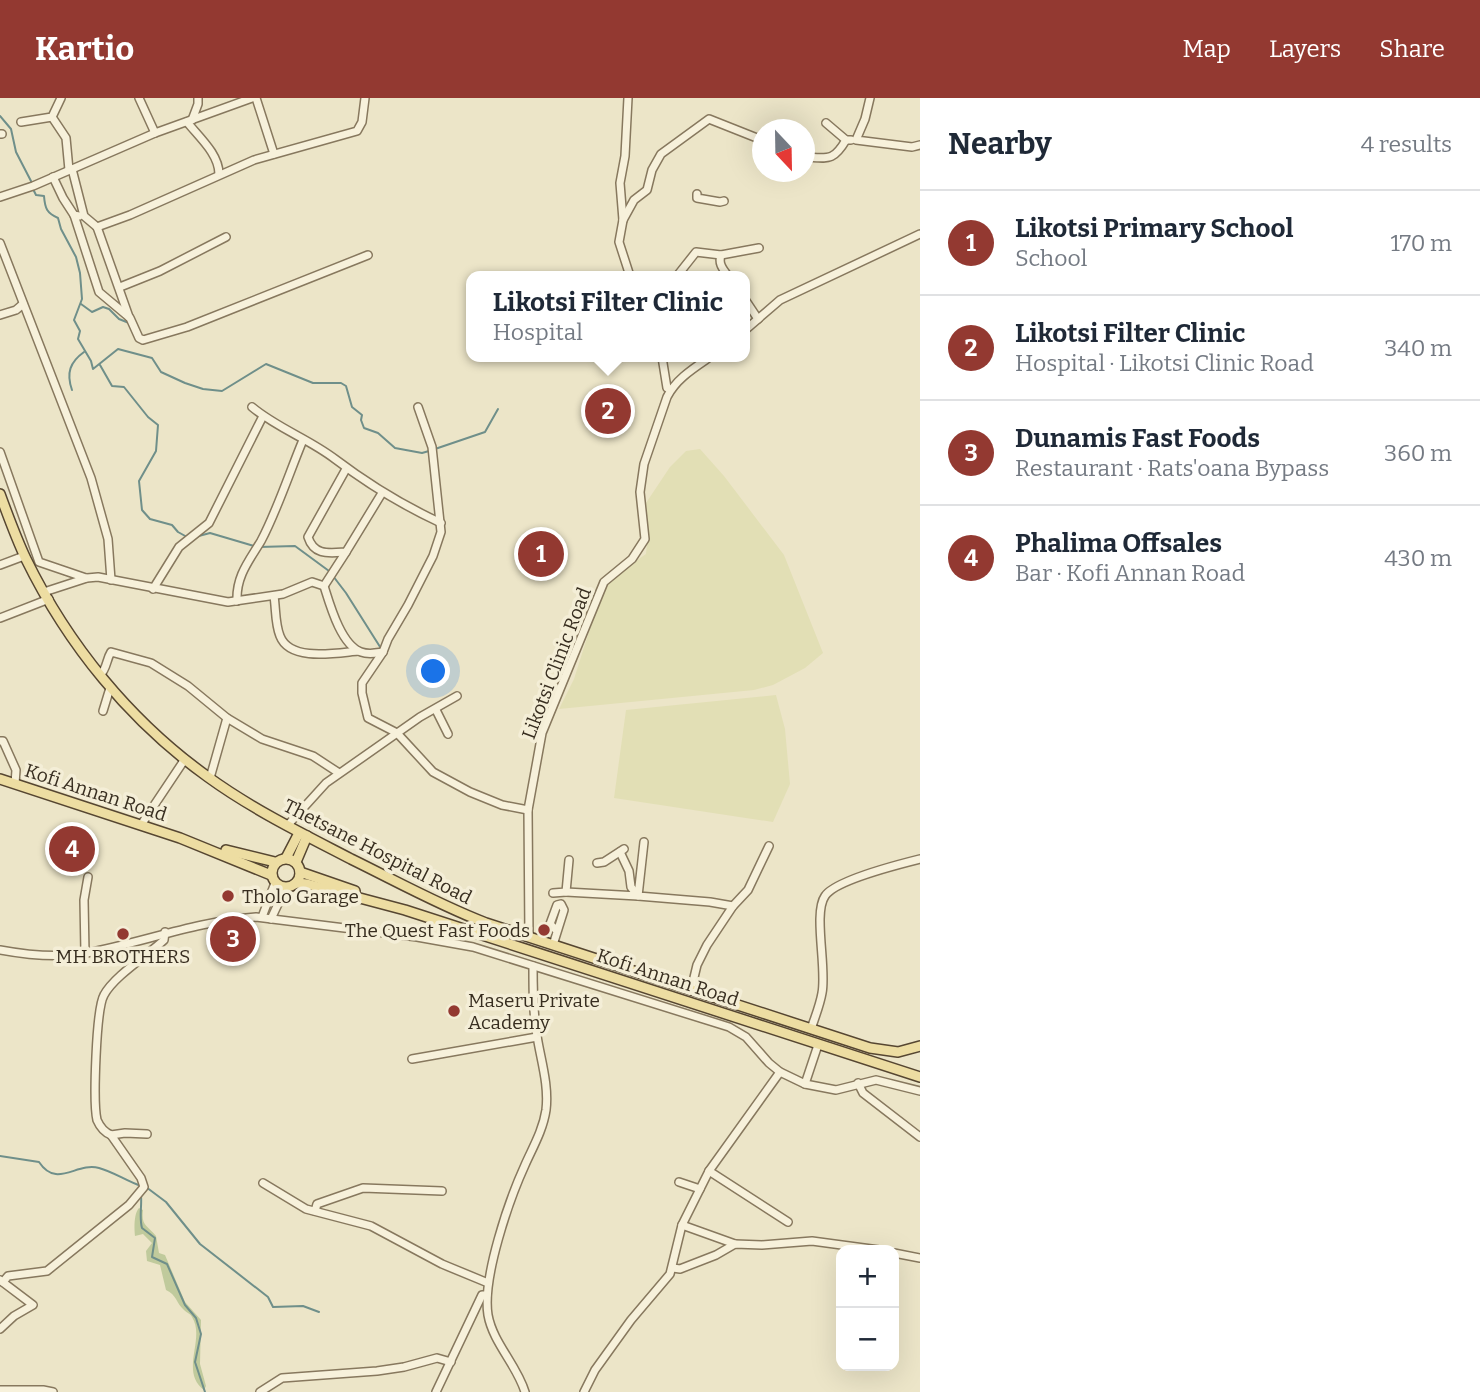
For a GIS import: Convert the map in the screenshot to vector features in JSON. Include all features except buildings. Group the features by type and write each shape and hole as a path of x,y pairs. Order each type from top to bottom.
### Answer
{"main road":[{"name":"Thetsane Hospital Road","path":"0,494 24,556 46,596 110,688 140,720 185,759 210,778 287,825 442,906 528,937 887,1052 920,1046"},
{"name":"Kofi Annan Road","path":"0,779 180,838 234,859 273,879"},
{"path":"303,834 296,862 300,872 296,883 286,887 273,879 275,862 286,858 303,834"},
{"name":"Kofi Annan Road","path":"180,838 275,862"},
{"path":"286,858 296,862"},
{"name":"Kofi Annan Road","path":"300,872 390,902 405,910"},
{"name":"Kofi Annan Road","path":"296,883 405,910 920,1077"}],"street":[{"path":"52,117 61,98"},
{"path":"139,98 155,133"},
{"path":"189,121 198,104 198,98"},
{"path":"0,197 155,133 254,98 274,154"},
{"path":"97,226 130,215 219,174 274,154 357,131 362,122 365,98"},
{"path":"628,98 625,156 620,183 623,220 619,242 628,271"},
{"path":"856,140 870,98"},
{"path":"21,122 52,117"},
{"path":"52,117 66,138 70,169 84,216"},
{"path":"623,220 634,200 647,190 652,170 661,154 709,119 752,136"},
{"path":"189,121 212,153 219,167 219,174"},
{"path":"826,123 846,140 912,147 920,145"},
{"path":"815,157 830,158 838,154 846,140"},
{"path":"53,177 74,215 99,292 130,318"},
{"path":"698,194 697,198 724,201"},
{"path":"74,215 84,216 97,226 139,338 153,339 368,255"},
{"path":"750,326 780,300 798,290 920,234"},
{"path":"120,287 160,271 226,236"},
{"path":"0,243 91,478 108,539 111,580"},
{"path":"681,271 696,252 721,255 759,248"},
{"path":"721,255 719,261 724,271"},
{"path":"0,272 9,268"},
{"path":"0,314 16,310 23,304"},
{"path":"750,307 758,319"},
{"path":"663,362 667,388 670,389"},
{"name":"Likotsi Clinic Road","path":"528,937 528,810 542,733 604,582 632,559 645,540 640,492 643,464 670,389 703,362"},
{"path":"252,407 335,459 346,470 382,493 441,523"},
{"path":"418,407 432,447 441,523 433,556 383,652 362,683 368,718 397,733 433,772 470,792 528,810"},
{"path":"153,589 179,547 209,523 263,416"},
{"path":"237,601 239,580 246,562 261,541 303,440"},
{"path":"0,452 39,562 87,578 111,580 214,601 274,596 312,582 324,586"},
{"path":"345,552 323,554 311,544 308,537 346,470"},
{"path":"324,586 382,493"},
{"path":"0,565 24,556"},
{"path":"0,618 87,578"},
{"path":"324,586 340,631 358,651"},
{"path":"274,596 278,629 281,639 288,646 314,655 383,652"},
{"path":"100,675 105,671 111,652 151,663 262,739 313,756 340,773"},
{"path":"103,711 110,688"},
{"path":"287,825 326,783 397,733 457,696"},
{"path":"436,710 448,734"},
{"path":"210,778 228,718"},
{"path":"0,741 3,741 16,770 15,784"},
{"path":"141,825 185,759"},
{"path":"638,896 644,842"},
{"path":"691,990 696,965 733,906 748,890 769,846"},
{"path":"597,863 604,862 622,850 631,887 638,896"},
{"path":"811,1029 822,992 824,956 821,908 826,893 870,874 920,859"},
{"path":"566,892 569,860"},
{"path":"85,953 84,900 88,877"},
{"path":"262,917 273,879"},
{"path":"271,919 286,887"},
{"path":"553,893 638,896 733,906"},
{"path":"0,950 21,954 85,953 165,932 229,919 262,917 462,944 729,1027 746,1037 780,1072 805,1084 836,1090 876,1080 920,1091"},
{"path":"553,945 556,930"},
{"path":"0,1329 33,1304 1,1281 8,1276 47,1271 139,1195 144,1187 142,1178 111,1135 102,1130 97,1119 95,1101 100,1015 103,996 164,940 165,932"},
{"path":"525,1392 493,1329 488,1316 487,1295 510,1203 545,1115 547,1085 537,1037 533,966"},
{"path":"412,1059 537,1037"},
{"path":"805,1084 818,1045"},
{"path":"584,1392 596,1369 631,1320 670,1274 682,1225 709,1171 780,1072"},
{"path":"858,1083 863,1093 920,1137"},
{"path":"111,1135 147,1134"},
{"path":"709,1171 788,1222"},
{"path":"679,1182 700,1189"},
{"path":"263,1183 306,1209 371,1226 442,1264 488,1283"},
{"path":"315,1211 317,1204 363,1188 442,1191"},
{"path":"682,1225 735,1244 812,1241 842,1245"},
{"path":"673,1268 680,1269 716,1255 735,1244"},
{"path":"899,1254 920,1258"},
{"path":"436,1392 482,1295 487,1295"},
{"path":"260,1392 282,1378 366,1372 404,1367 438,1358 451,1362"},
{"path":"0,1390 53,1392"}],"shaded area":[{"path":"700,449 784,555 823,653 805,668 773,685 754,690 559,709 574,679 598,603 609,583 646,554 648,534 642,509 670,467 686,451"},
{"path":"776,695 785,729 790,784 773,822 614,798 626,710"}],"green space":[{"path":"139,1208 143,1210 145,1225 156,1236 159,1253 165,1255 185,1302 201,1320 200,1364 206,1386 204,1390 194,1374 196,1326 191,1315 166,1290 160,1265 147,1261 146,1251 152,1243 143,1234 135,1236 135,1217"}],"waterway":[{"path":"0,116 11,129 16,152 32,183"},
{"path":"33,189 36,195 44,196 47,210 58,218 76,257 82,299 74,320 80,331 78,339 93,369 118,349 152,358 161,372 185,383 222,391 266,364 313,383 341,383 346,386 352,407 362,415 364,428 378,433 395,448 422,453 429,451"},
{"path":"81,304 92,312 103,307 109,309 119,319 129,323"},
{"path":"72,390 70,368 84,352"},
{"path":"100,365 112,386 124,387 148,417 158,425 156,451 139,481 142,510 150,519 172,525 187,537"},
{"path":"435,449 485,432 498,409"},
{"path":"195,537 210,533 254,546"},
{"path":"259,547 295,546 329,571"},
{"path":"333,576 382,650"},
{"path":"0,1156 39,1162 46,1170 60,1174 82,1168 99,1168 141,1186"},
{"path":"146,1187 166,1202 200,1244 268,1297 273,1307 303,1306 319,1312"},
{"path":"141,1195 142,1228 155,1238 152,1257 167,1264 185,1305 196,1318 201,1334 195,1362 205,1392"}],"place":[{"name":"Likotsi Filter Clinic","path":"608,411"},
{"name":"Likotsi Primary School","path":"541,554"},
{"name":"Phalima Offsales","path":"72,849"},
{"name":"Tholo Garage","path":"228,896"},
{"name":"The Quest Fast Foods","path":"544,930"},
{"name":"MH BROTHERS","path":"123,934"},
{"name":"Dunamis Fast Foods","path":"233,939"},
{"name":"Maseru Private Academy","path":"454,1011"}]}
